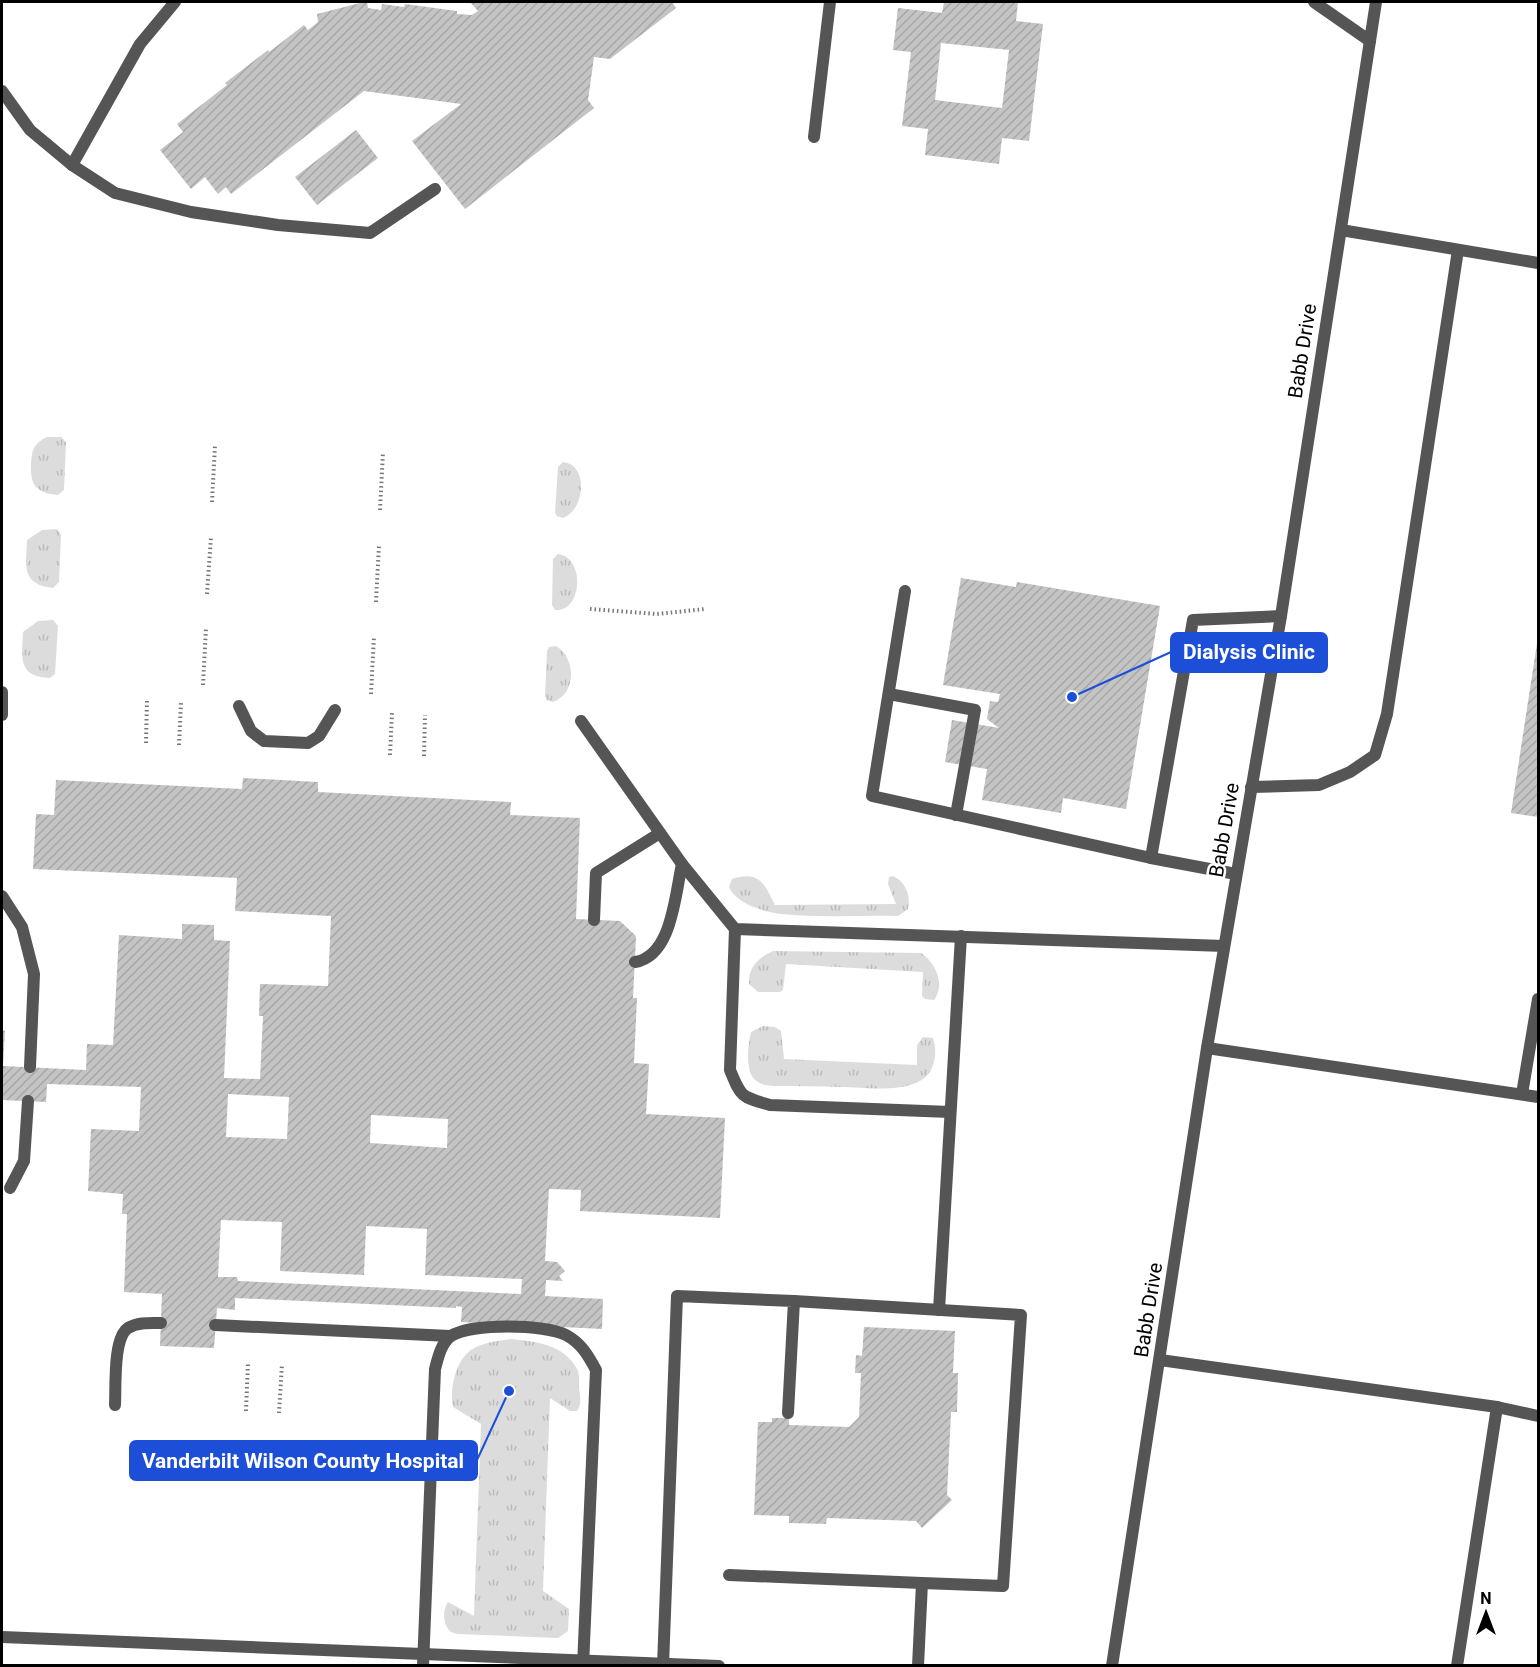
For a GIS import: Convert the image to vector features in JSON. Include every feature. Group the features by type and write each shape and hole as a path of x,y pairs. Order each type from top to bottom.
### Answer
{"street":[{"path":"72,165 140,44 176,2"},
{"path":"814,137 830,2"},
{"path":"1314,2 1370,40"},
{"name":"Babb Drive","path":"1112,1665 1207,1048 1281,616 1376,2"},
{"path":"2,91 30,130 72,165 115,193 190,212 278,225 370,233 435,189"},
{"path":"1341,230 1539,263"},
{"path":"1251,787 1319,785 1350,772 1375,755 1387,714 1458,250"},
{"path":"905,591 872,796 1151,858 1236,874"},
{"path":"1151,858 1193,620 1281,616"},
{"path":"2,692 2,715"},
{"path":"889,694 975,710 956,815"},
{"path":"239,706 251,731 264,741 308,743 319,736 335,710"},
{"path":"581,721 682,864 735,929 730,1070 738,1090 746,1098 770,1105 950,1112"},
{"path":"594,920 596,873 660,833"},
{"path":"634,962 646,960 658,948 666,934 682,864"},
{"path":"2,896 22,927 34,974 30,1067"},
{"path":"735,929 1224,946"},
{"path":"939,1310 961,936"},
{"path":"1522,1094 1539,999"},
{"path":"1207,1048 1539,1097"},
{"path":"10,1188 24,1161 28,1101"},
{"path":"663,1664 677,1296 1021,1315 1003,1586 729,1575"},
{"path":"788,1413 794,1301"},
{"path":"115,1405 118,1340 128,1328 144,1323 161,1323"},
{"path":"216,1325 450,1336 479,1327 538,1327 565,1334 585,1349 596,1370 583,1663"},
{"path":"423,1659 435,1369 440,1351 450,1336"},
{"path":"1160,1360 1497,1407 1539,1416"},
{"path":"1457,1665 1497,1407"},
{"path":"918,1665 922,1583"},
{"path":"2,1637 423,1659 719,1665"}],"path":[{"path":"212,502 216,445"},
{"path":"380,510 383,452"},
{"path":"207,594 211,537"},
{"path":"376,602 379,545"},
{"path":"590,609 657,614 705,609"},
{"path":"203,685 206,628"},
{"path":"371,694 374,636"},
{"path":"146,743 147,700"},
{"path":"180,745 181,702"},
{"path":"390,755 392,713"},
{"path":"424,756 425,715"},
{"path":"246,1411 248,1363"},
{"path":"279,1413 282,1364"}],"green space":[{"path":"47,437 61,437 66,442 64,490 58,495 44,492 33,483 31,464 33,451 39,442"},
{"path":"563,462 571,465 577,471 581,488 576,506 563,518 555,513 558,467"},
{"path":"57,529 61,535 59,582 53,588 35,583 30,578 26,566 27,540 42,530"},
{"path":"558,554 567,557 573,564 577,584 571,603 555,610 552,605 553,559"},
{"path":"53,620 58,626 55,674 50,678 39,677 27,670 24,664 23,632 38,621"},
{"path":"556,646 563,651 571,675 566,691 561,698 553,702 547,700 545,696 547,651 549,647"},
{"path":"749,876 755,878 764,885 775,905 896,904 888,884 889,877 893,876 904,886 909,899 908,909 898,916 810,916 774,913 744,902 729,887 732,879"},
{"path":"773,951 921,953 931,962 939,980 939,987 934,1000 925,999 922,996 923,972 786,964 783,990 758,992 749,984 750,973 759,960"},
{"path":"763,1026 775,1027 781,1031 784,1059 917,1065 917,1045 923,1037 933,1038 935,1058 927,1075 907,1086 879,1088 765,1085 754,1078 748,1059 751,1032"},
{"path":"511,1339 530,1341 557,1349 572,1361 579,1373 580,1406 577,1411 570,1411 550,1398 543,1591 569,1609 568,1631 558,1638 457,1634 448,1629 444,1618 448,1602 474,1616 481,1424 453,1407 454,1379 462,1359 474,1348 490,1342"}],"building":[{"path":"367,2 368,8 381,10 382,4 404,7 405,4 472,15 478,11 470,2 675,2 673,3 676,8 610,59 594,57 588,100 594,108 465,209 412,141 461,104 364,91 231,194 226,187 218,194 205,177 191,189 160,150 183,132 177,124 268,50 269,52 304,25 308,30 318,22 317,14"},
{"path":"944,2 1018,2 1016,21 1043,24 1029,141 1002,138 999,164 925,155 928,129 902,126 911,52 893,50 898,8 942,13","holes":["941,43 1009,50 1002,108 935,100"]},
{"path":"356,130 378,158 317,205 295,177"},
{"path":"961,578 1016,587 1017,582 1160,606 1126,809 1063,798 1061,813 982,800 987,769 945,762 952,720 999,728 987,719 990,701 998,702 1000,694 943,685"},
{"path":"1538,643 1538,817 1511,813"},
{"path":"243,778 318,782 318,792 511,802 510,815 580,818 576,919 620,921 636,936 633,998 637,998 634,1063 649,1064 646,1114 725,1118 720,1218 580,1211 581,1190 549,1189 545,1261 557,1262 565,1271 559,1276 563,1281 546,1280 545,1296 603,1299 602,1329 461,1322 462,1307 456,1306 456,1308 235,1298 235,1310 217,1308 214,1348 160,1346 162,1294 124,1292 127,1214 122,1214 123,1194 88,1191 91,1129 139,1131 141,1087 47,1084 46,1102 2,1100 2,1030 5,1031 3,1066 86,1070 87,1044 113,1045 119,935 182,939 182,924 214,925 214,940 230,941 224,1078 260,1079 263,1016 259,1016 260,984 328,986 331,916 235,911 237,878 33,869 36,814 54,815 56,780 242,789","holes":["228,1094 289,1097 287,1139 226,1137","371,1115 448,1119 447,1148 370,1143","221,1220 282,1222 280,1271 364,1275 366,1226 427,1229 425,1275 522,1279 521,1294 238,1281 237,1277 218,1277"]},
{"path":"864,1327 955,1331 953,1373 958,1373 957,1412 951,1412 947,1495 952,1500 922,1528 916,1521 827,1518 826,1524 789,1523 789,1516 754,1515 758,1422 772,1422 772,1418 789,1418 789,1425 849,1427 859,1417 861,1373 855,1373 856,1355 862,1356"}],"place":[{"name":"Dialysis Clinic","path":"1072,697"},
{"name":"Vanderbilt Wilson County Hospital","path":"509,1391"}]}
